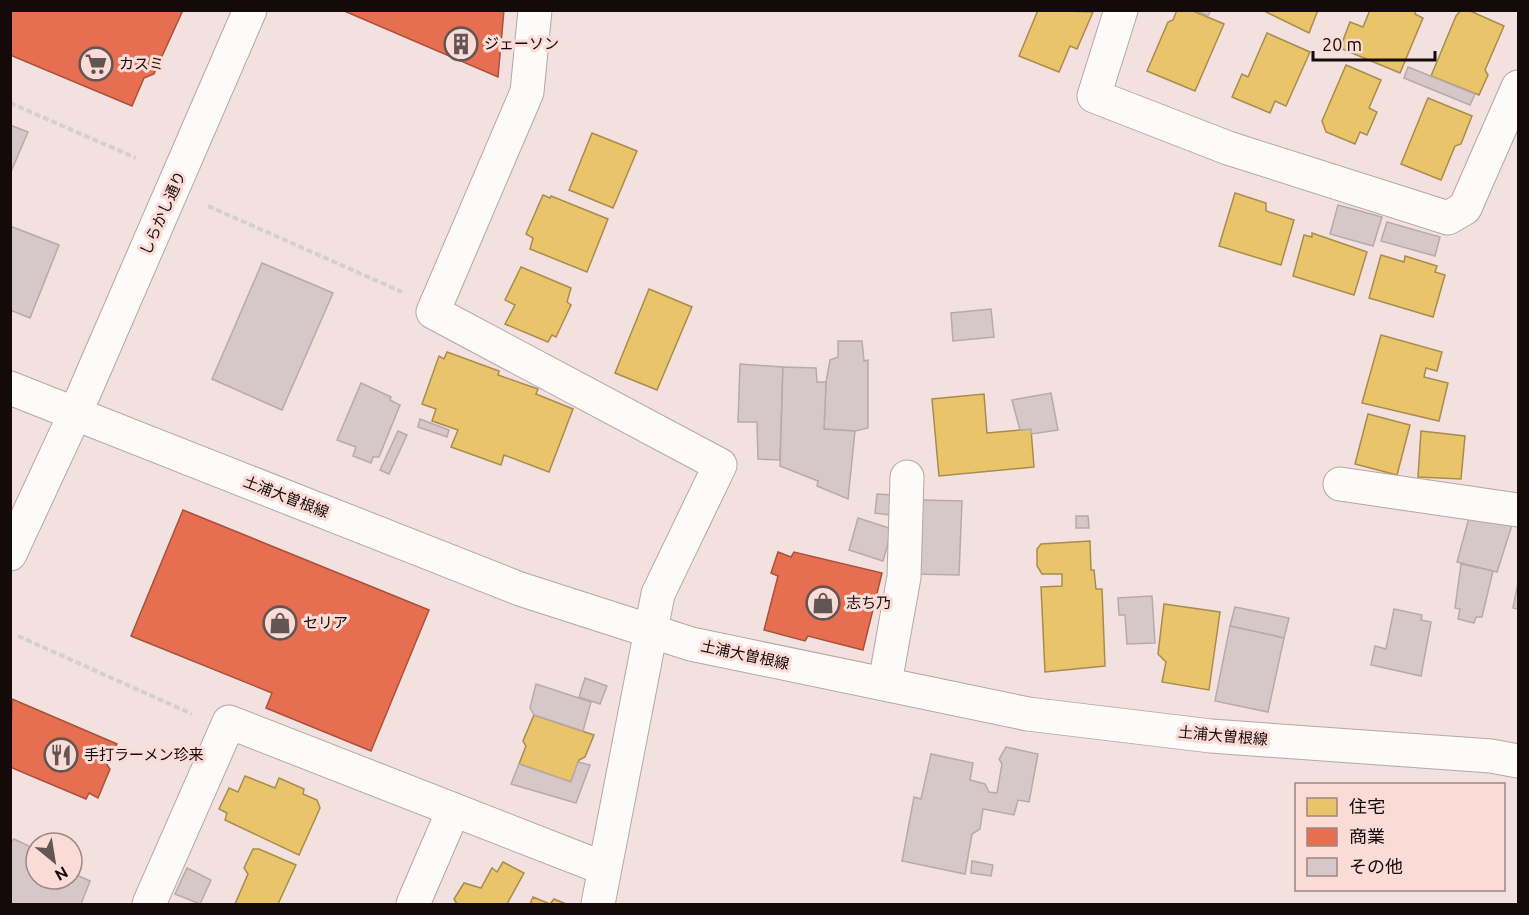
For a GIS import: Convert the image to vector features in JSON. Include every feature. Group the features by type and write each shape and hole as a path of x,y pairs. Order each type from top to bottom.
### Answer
{"street":[{"name":"しらかし通り","path":"10,554 75,414 250,10"},
{"path":"535,10 527,92 433,312 720,465 658,594 648,633 598,904"},
{"path":"1121,10 1094,96 1228,148 1448,218 1465,208 1518,87"},
{"name":"土浦大曽根線","path":"10,388 520,589 648,633 738,655 885,683 1028,714 1211,736 1491,756 1518,761"},
{"path":"885,683 904,577 907,477"},
{"path":"1340,484 1518,510"},
{"path":"149,904 229,722 603,868"},
{"path":"413,904 453,811"}],"path":[{"path":"10,103 136,159"},
{"path":"208,206 435,307"},
{"path":"18,636 226,730"}],"building: 住宅":[{"path":"1038,10 1093,12 1077,49 1070,46 1059,72 1019,56"},
{"path":"1177,10 1191,10 1224,24 1195,91 1147,71 1168,22 1173,20"},
{"path":"1262,10 1318,10 1309,33"},
{"path":"1370,10 1416,10 1415,14 1423,18 1400,73 1340,48 1350,22 1363,27"},
{"path":"1461,10 1468,10 1504,26 1485,70 1488,75 1479,95 1431,76 1456,16"},
{"path":"1267,33 1310,52 1286,106 1275,101 1270,113 1232,97 1242,74 1248,77"},
{"path":"1346,65 1381,80 1369,108 1377,112 1367,135 1360,132 1355,144 1326,132 1322,121"},
{"path":"1428,98 1472,116 1461,144 1455,146 1441,180 1401,164"},
{"path":"592,133 637,151 613,208 569,190"},
{"path":"1235,193 1266,203 1266,211 1294,220 1281,265 1219,246"},
{"path":"543,195 550,198 551,196 608,219 587,272 530,249 533,238 526,234"},
{"path":"1312,233 1367,252 1354,295 1293,276 1304,235 1312,237"},
{"path":"1381,255 1404,262 1405,256 1437,266 1435,272 1445,275 1433,317 1369,298"},
{"path":"521,267 571,288 567,302 571,305 556,337 552,335 548,342 505,324 515,305 505,300"},
{"path":"649,289 692,307 657,390 615,373"},
{"path":"1381,335 1442,352 1437,371 1426,368 1424,377 1448,383 1439,421 1362,403"},
{"path":"447,352 499,371 498,375 538,389 536,394 573,409 549,472 504,455 501,465 451,447 458,430 432,421 436,409 422,404 439,356 444,359"},
{"path":"984,394 987,433 1031,429 1034,467 939,476 932,399"},
{"path":"1368,414 1410,425 1397,475 1355,464"},
{"path":"1421,431 1465,436 1461,479 1418,477"},
{"path":"1090,541 1091,570 1094,570 1096,589 1102,589 1105,666 1045,672 1041,587 1062,586 1062,574 1042,574 1037,566 1037,549 1041,544"},
{"path":"1164,604 1220,612 1209,690 1162,682 1166,662 1158,654"},
{"path":"534,715 594,735 585,757 579,760 571,782 519,764 526,746 523,741"},
{"path":"245,776 275,788 279,778 304,789 303,794 317,800 320,808 299,855 225,820 227,813 219,809 229,788 238,792"},
{"path":"253,849 259,849 296,865 278,904 235,904 248,874 244,868"},
{"path":"503,862 524,873 507,904 457,904 454,899 464,883 481,888 492,868 497,872"},
{"path":"533,897 550,904 530,904"},
{"path":"554,899 566,904 550,904"}],"building: 商業":[{"name":"カスミ","path":"10,10 183,10 154,74 144,78 132,106 10,55"},
{"name":"ジェーソン","path":"342,10 504,10 498,77"},
{"name":"セリア","path":"183,510 429,610 371,751 266,708 272,693 131,636"},
{"name":"志ち乃","path":"778,552 791,557 794,552 882,573 863,650 808,636 805,641 764,630 778,576 771,573"},
{"name":"手打ラーメン珍来","path":"12,699 117,744 107,765 110,769 98,798 89,793 86,799 10,767"}],"building: その他":[{"path":"1195,10 1211,10 1208,16"},
{"path":"1408,67 1475,94 1470,105 1404,78"},
{"path":"10,125 28,132 10,174"},
{"path":"1338,205 1382,217 1373,246 1330,234"},
{"path":"1387,222 1440,237 1435,256 1381,241"},
{"path":"10,226 59,245 30,318 10,310"},
{"path":"262,263 333,293 282,410 212,379"},
{"path":"991,309 994,337 953,341 951,313"},
{"path":"838,341 862,341 864,361 868,360 868,428 855,431 824,429 826,382 830,360 838,357"},
{"path":"740,364 783,367 780,460 758,459 757,422 738,422"},
{"path":"783,367 816,368 817,382 826,382 824,429 855,431 848,499 817,486 818,481 780,466"},
{"path":"361,383 391,397 390,400 400,405 379,457 373,457 371,463 353,456 356,447 337,440"},
{"path":"1051,393 1058,430 1031,434 1031,429 1020,430 1012,400"},
{"path":"420,419 449,430 447,437 418,427"},
{"path":"398,431 407,435 389,474 380,470"},
{"path":"877,494 892,495 890,515 875,513"},
{"path":"920,500 962,501 959,575 917,574"},
{"path":"1470,514 1512,525 1497,572 1457,562"},
{"path":"1076,516 1088,516 1089,528 1076,528"},
{"path":"858,518 892,529 883,561 849,550"},
{"path":"1461,564 1493,571 1482,617 1476,617 1474,623 1458,619 1460,609 1455,608"},
{"path":"1518,583 1518,609 1513,608"},
{"path":"1152,596 1155,643 1127,644 1125,615 1119,615 1118,598"},
{"path":"1235,607 1289,618 1284,638 1230,626"},
{"path":"1394,609 1422,615 1421,620 1431,622 1421,676 1371,665 1375,646 1386,649"},
{"path":"1230,626 1284,638 1268,712 1215,701"},
{"path":"585,678 607,686 600,704 579,697"},
{"path":"536,684 591,702 583,731 534,715 530,708"},
{"path":"1006,747 1038,754 1029,802 1018,800 1014,815 983,809 980,829 972,834 965,874 902,861 914,797 921,799 931,754 973,763 970,780 985,784 989,792 997,793 1002,764 999,759"},
{"path":"578,762 590,765 576,803 511,784 519,764 571,782"},
{"path":"14,839 24,844 24,891 84,891 84,878 90,881 81,904 10,904 10,843"},
{"path":"972,861 993,865 991,876 971,873"},
{"path":"187,868 211,880 200,904 175,894"}],"place":[{"name":"ジェーソン","path":"461,44"},
{"name":"カスミ","path":"96,64"},
{"name":"志ち乃","path":"823,603"},
{"name":"セリア","path":"280,623"},
{"name":"手打ラーメン珍来","path":"61,755"}]}
